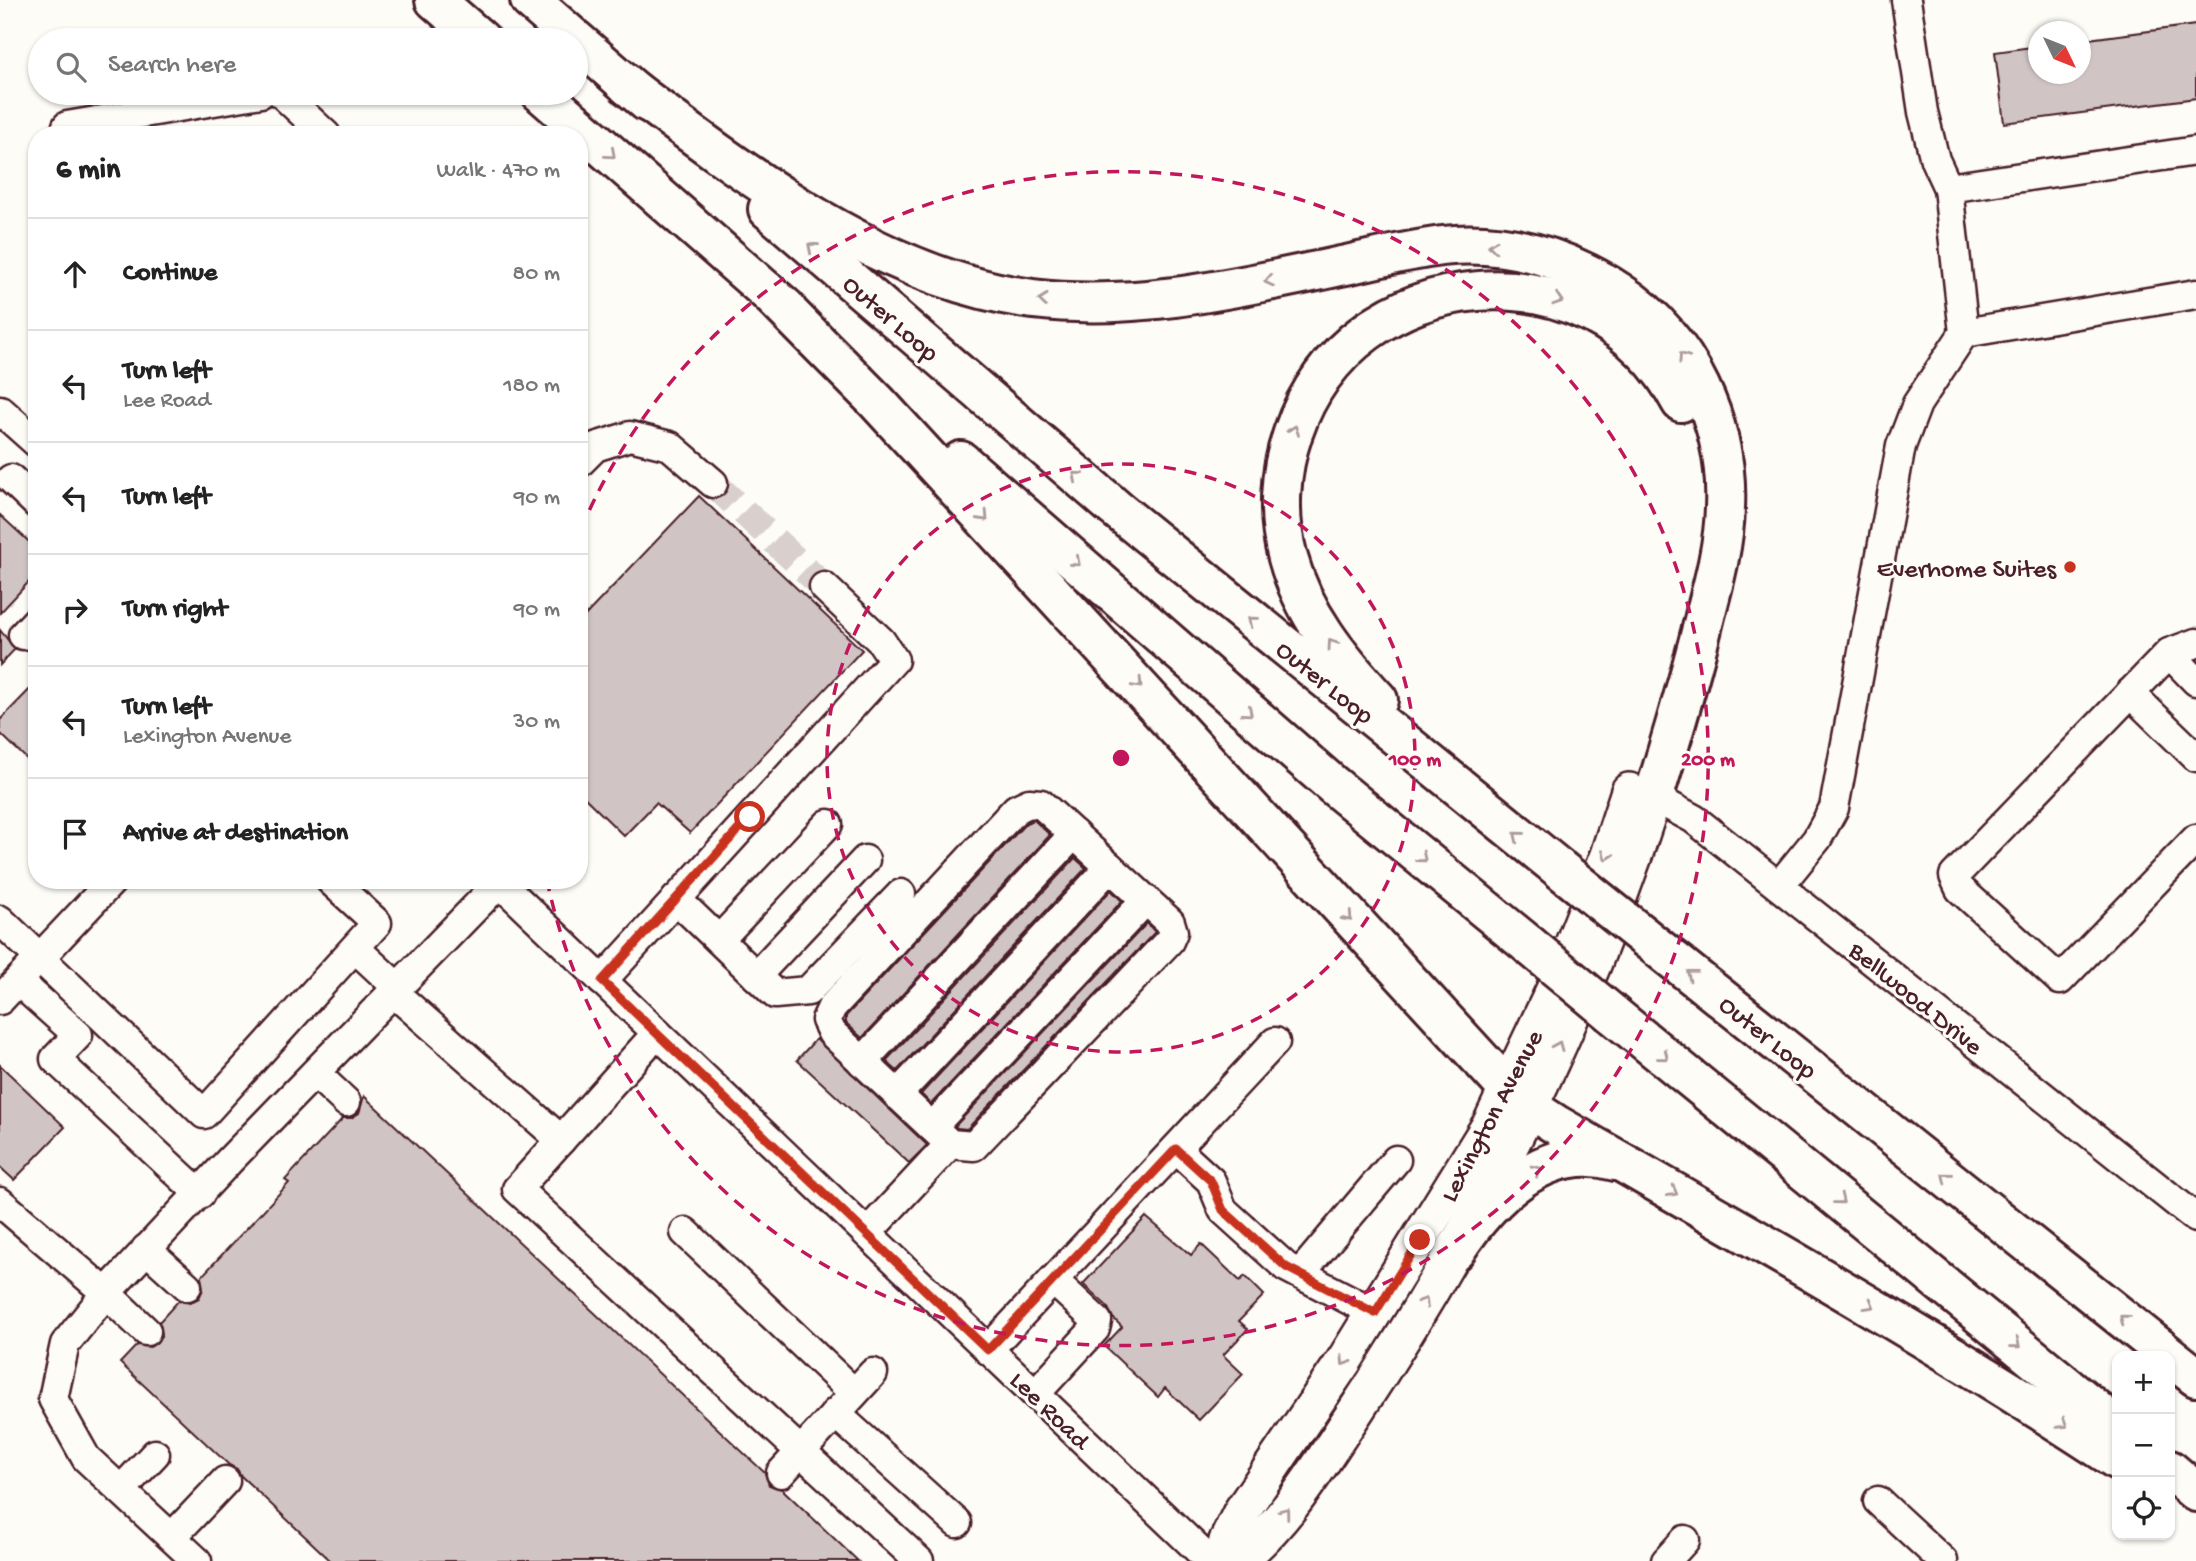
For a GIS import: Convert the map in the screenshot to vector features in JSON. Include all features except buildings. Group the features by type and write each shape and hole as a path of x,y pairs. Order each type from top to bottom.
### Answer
{"highway":[{"path":"435,0 467,28"},
{"name":"Outer Loop","path":"530,0 562,28"},
{"name":"Outer Loop","path":"588,51 1115,508 1476,803 2196,1377"},
{"path":"628,86 715,150 857,240 912,266 1002,294 1075,302 1163,300 1245,286 1416,250 1476,244 1518,249 1560,260 1625,296 1663,331 1695,377 1718,437 1726,486 1724,525 1716,570 1692,670 1641,795"},
{"path":"555,105 579,126"},
{"path":"588,134 1288,747 2112,1423"},
{"path":"1476,803 1376,698 1325,635 1307,605 1292,568 1284,537 1281,504 1286,457 1295,425 1316,385 1336,359 1367,331 1397,313 1443,295 1477,290 1512,290 1554,298 1584,310 1618,330 1641,348 1666,377 1683,405 1695,434 1703,465 1707,498 1702,544 1668,669 1641,795"},
{"path":"767,291 877,401 1213,766 1324,891 1518,1099 1897,1321 2008,1388 2112,1457"},
{"path":"1455,1251 1498,1197 1516,1182 1540,1168 1559,1161 1586,1157 1604,1158 1627,1165"},
{"path":"2175,1474 2196,1492"},
{"path":"2175,1497 2196,1511"}],"main road":[{"name":"Lexington Avenue","path":"1237,1561 1276,1524 1316,1469 1376,1381 1455,1251 1518,1099 1574,941 1641,795"},
{"name":"Lexington Avenue","path":"1223,1561 1227,1541 1241,1512 1375,1313 1479,1143 1518,1099"}],"street":[{"path":"1779,886 1817,839 1834,807 1901,446 1917,404 1964,333 1948,188 1935,160 1923,112 1906,0"},
{"path":"67,126 190,105"},
{"path":"294,105 316,126"},
{"path":"1948,188 2196,151"},
{"path":"1964,333 2196,294"},
{"path":"0,410 28,435"},
{"path":"588,454 595,447 630,436 670,446 713,483"},
{"path":"10,479 28,496"},
{"path":"602,981 894,660 881,640 824,587"},
{"path":"2196,643 2169,653 1954,876 1960,889 2060,980 2196,839"},
{"path":"2169,653 2196,681"},
{"path":"2130,693 2196,757"},
{"name":"Bellwood Drive","path":"1641,795 1677,808 1694,819 2196,1218"},
{"path":"1029,803 1041,804 1074,834 1170,922 1173,932 1169,941 974,1146 941,1135 832,1033 826,1020 832,1007 1016,809 1029,803"},
{"path":"719,940 828,824"},
{"path":"862,1062 1074,834"},
{"path":"757,976 865,860"},
{"path":"897,1095 1110,867"},
{"path":"105,889 9,990 78,1035 55,1059 200,1194"},
{"path":"0,920 204,1114 377,923 340,889"},
{"path":"197,1561 86,1458 53,1399 65,1344 106,1293 146,1250 490,889"},
{"name":"Lee Road","path":"506,889 1210,1561"},
{"path":"676,899 775,994 808,991 901,894"},
{"path":"867,1233 941,1135 1146,900"},
{"path":"355,948 395,990 561,1140"},
{"path":"657,1033 517,1189 919,1561"},
{"path":"988,1350 1275,1042"},
{"path":"315,1073 346,1102"},
{"path":"1176,1149 1211,1181 1223,1210 1286,1267 1375,1313"},
{"path":"1300,1274 1396,1160"},
{"path":"0,1202 146,1331"},
{"path":"685,1232 957,1522"},
{"path":"146,1250 187,1286"},
{"path":"1035,1394 1095,1329 1097,1321 1053,1280"},
{"path":"780,1473 873,1373"},
{"path":"121,1490 155,1454"},
{"path":"172,1537 225,1481"},
{"path":"1878,1501 1942,1561"},
{"path":"1666,1561 1685,1540"}],"tunnel":[{"path":"713,483 824,587"}],"place":[{"name":"Everhome Suites","path":"2070,567"}],"route":[{"path":"750,817 602,981 988,1350 1176,1149 1211,1181 1223,1210 1286,1267 1375,1313 1420,1240"}]}
